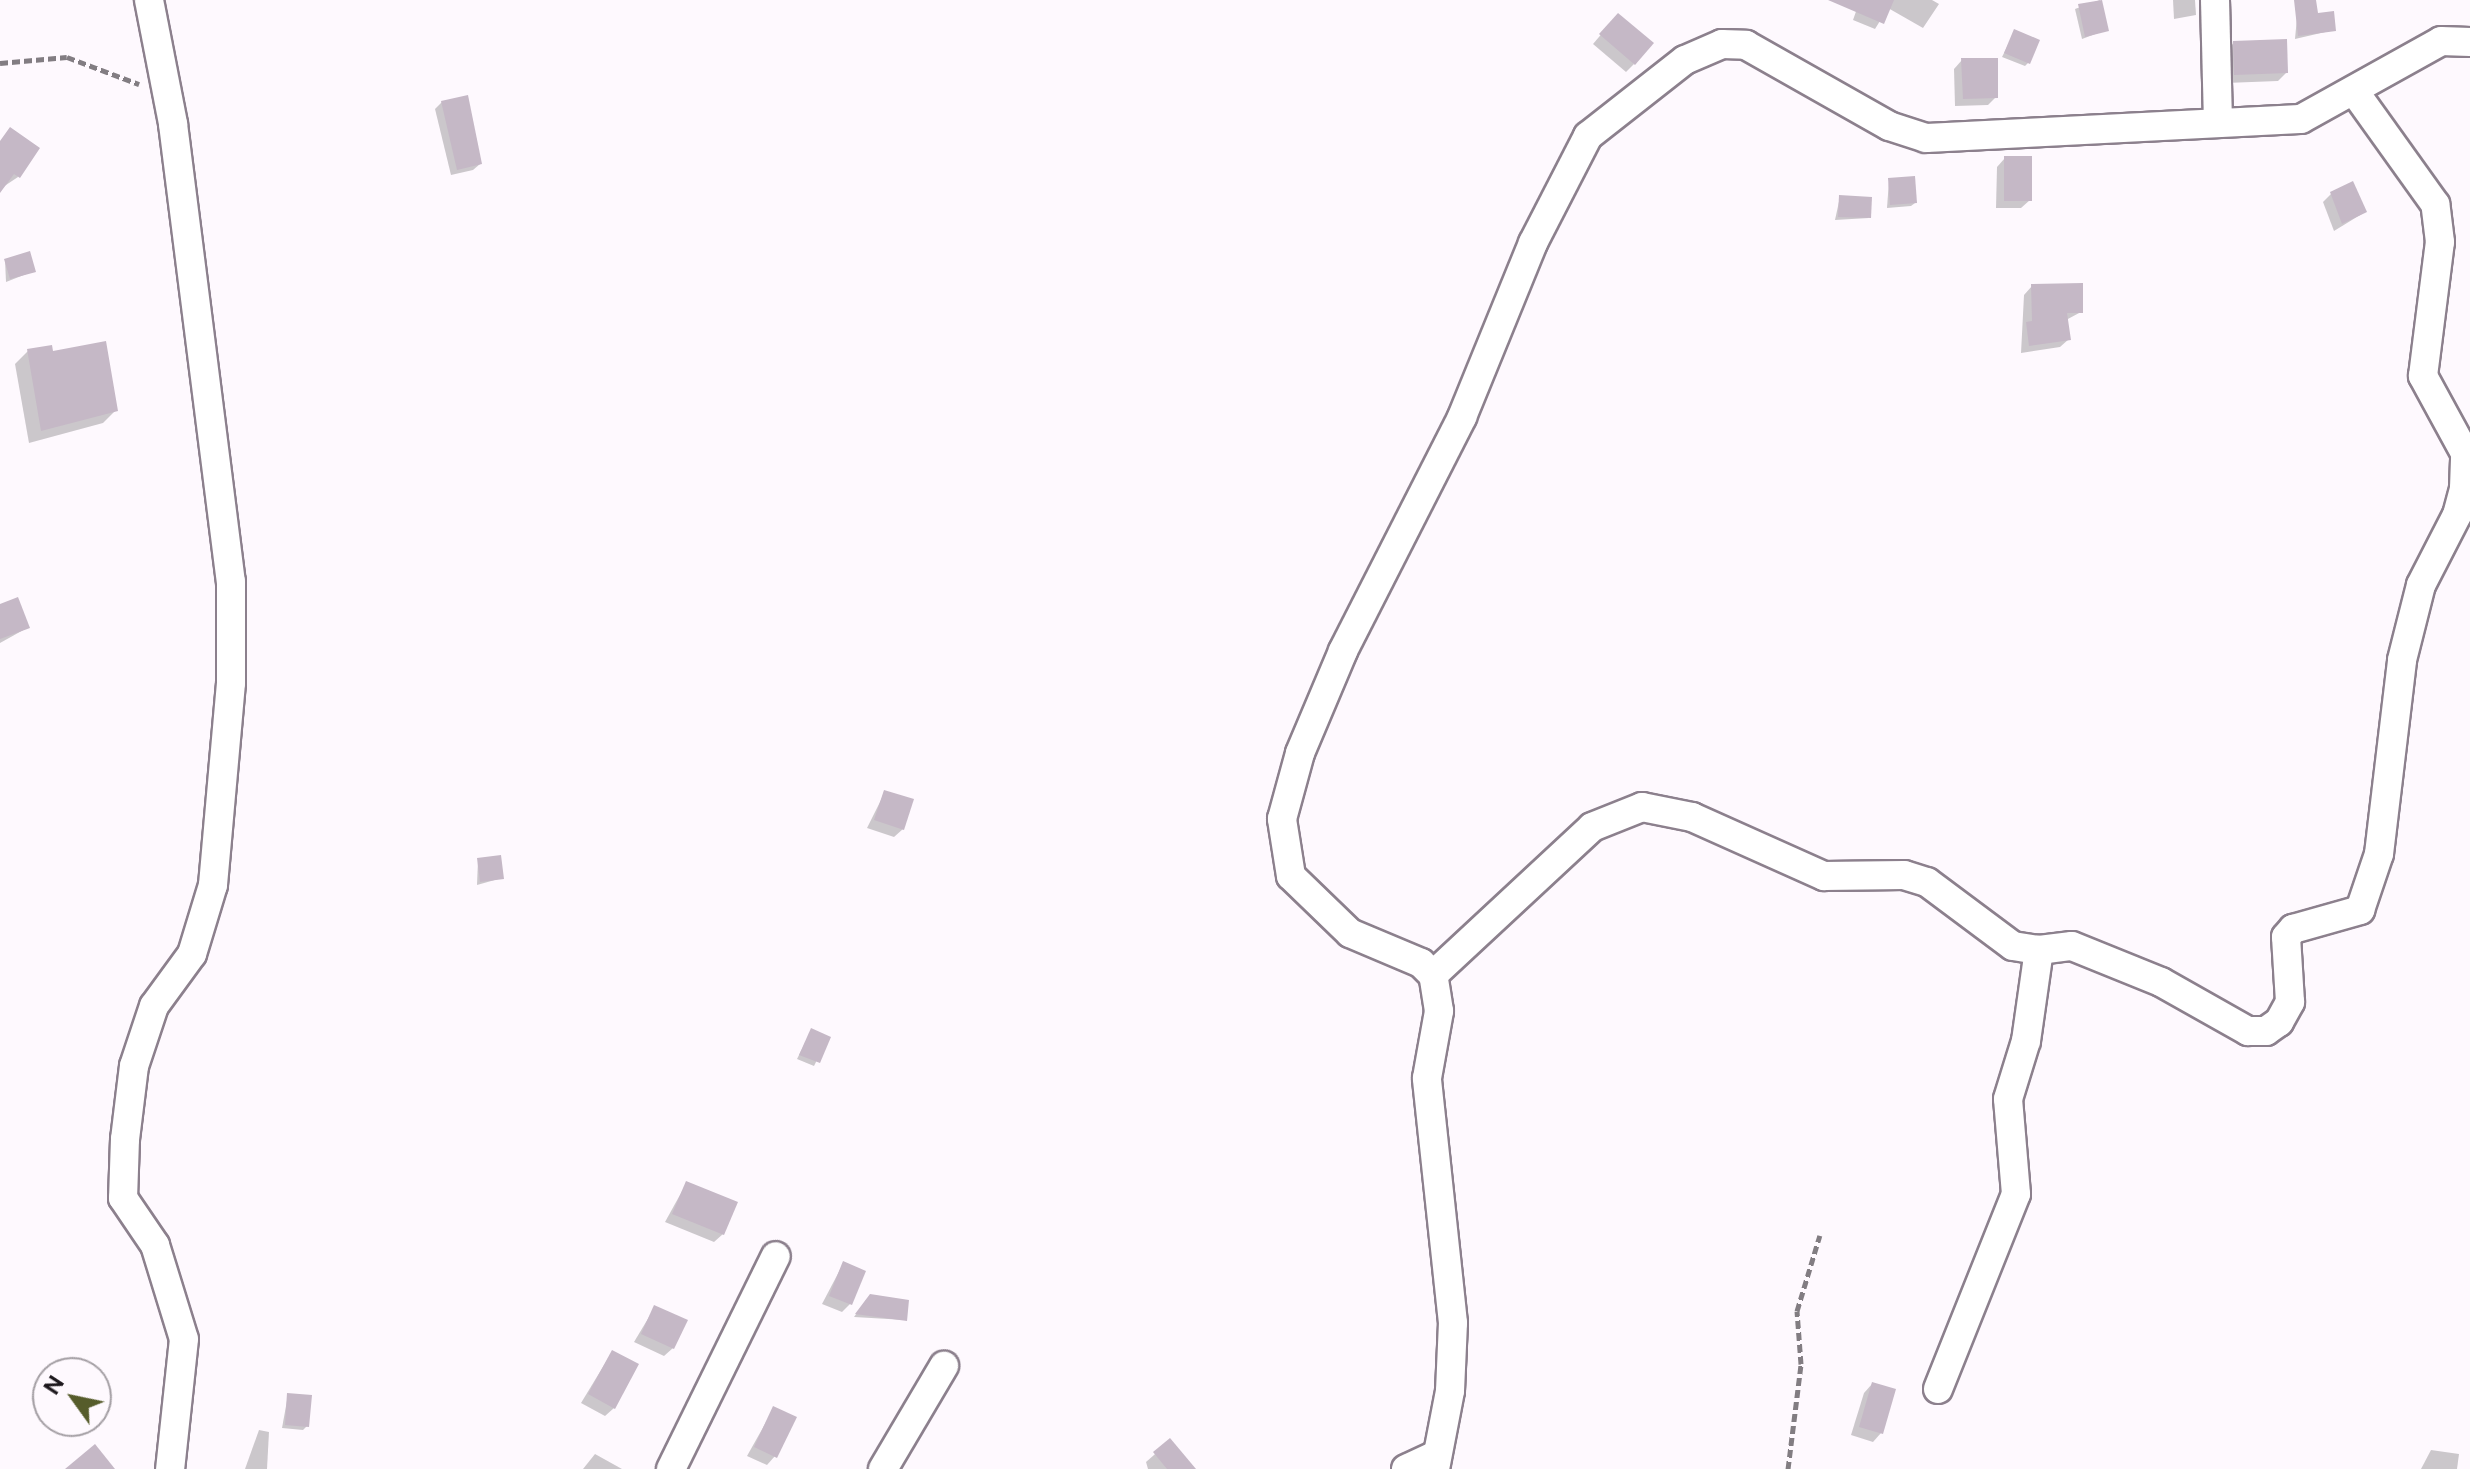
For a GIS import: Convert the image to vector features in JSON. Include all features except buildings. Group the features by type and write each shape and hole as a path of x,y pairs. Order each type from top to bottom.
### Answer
{"street":[{"path":"149,0 173,124 231,582 231,683 213,885 192,954 154,1006 134,1066 125,1139 123,1198 155,1245 184,1339 170,1469"},
{"path":"2215,0 2218,123"},
{"path":"1406,1469 1434,1463 1450,1391 1453,1323 1427,1078 1439,1011 1433,975 1421,963 1350,933 1291,876 1282,819 1300,753 1343,651 1462,417 1533,243 1588,136 1685,60 1722,44 1746,45 1889,126 1926,138 2301,119 2441,41 2470,42"},
{"path":"1433,975 1592,827 1642,807 1692,817 1824,876 1904,875 1927,882 2013,946 2039,950 2072,946 2161,982 2226,1022 2248,1031 2266,1031 2279,1022 2290,1002 2286,937 2293,929 2360,910 2379,854 2402,660 2421,585 2457,515 2465,453 2423,376 2440,242 2435,204 2354,91"},
{"path":"1938,1389 2016,1194 2008,1099 2026,1041 2039,950"},
{"path":"671,1469 776,1256"},
{"path":"883,1469 944,1366"}],"path":[{"path":"0,63 67,57 112,70 144,86"},
{"path":"1788,1469 1801,1364 1797,1311 1820,1235"}]}
